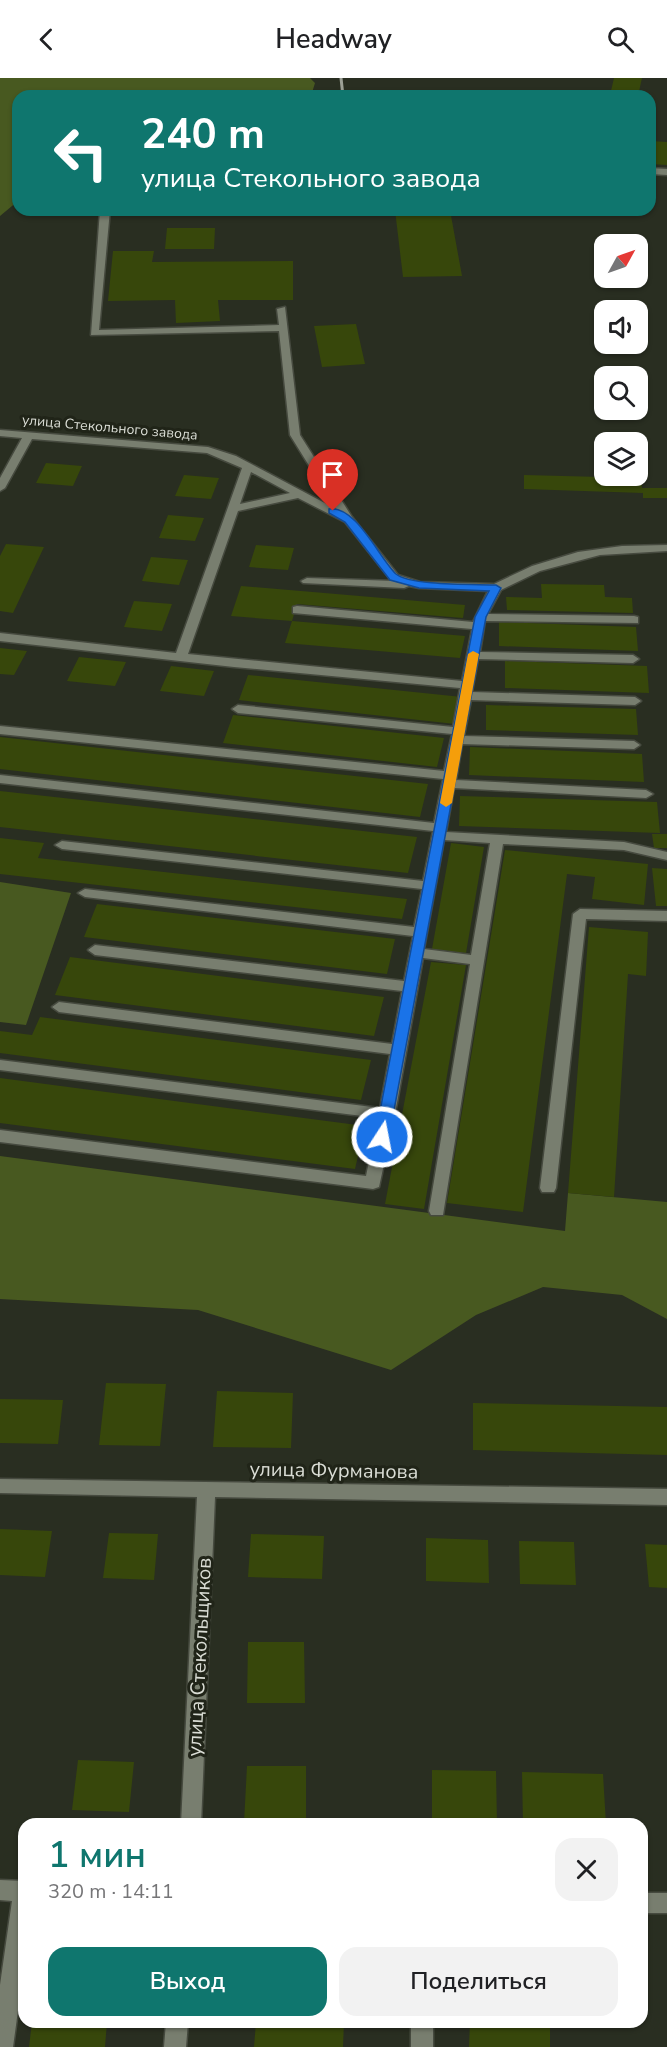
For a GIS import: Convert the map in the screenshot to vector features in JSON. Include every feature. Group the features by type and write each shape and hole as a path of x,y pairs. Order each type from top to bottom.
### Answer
{"street":[{"path":"104,216 94,333 284,328"},
{"path":"282,309 295,435 349,520"},
{"name":"улица Стекольного завода","path":"0,433 207,450 248,466 349,520 393,578 419,585 496,588"},
{"path":"0,488 28,435"},
{"path":"181,657 248,466"},
{"path":"233,509 300,494"},
{"path":"0,1136 373,1183 480,622 496,588 520,573 564,559 617,549 667,548"},
{"path":"307,581 419,585"},
{"path":"297,610 480,622 634,620"},
{"path":"0,637 467,691 635,701"},
{"path":"473,655 633,659"},
{"path":"238,710 459,735 634,745"},
{"path":"0,730 451,780 646,794"},
{"path":"0,779 496,839 624,846 667,856"},
{"path":"437,1210 496,839"},
{"path":"62,845 430,886"},
{"path":"85,893 421,932"},
{"path":"548,1188 580,914 667,916"},
{"path":"95,950 411,987"},
{"path":"417,953 477,960"},
{"path":"59,1007 399,1050"},
{"path":"0,1065 387,1114"},
{"name":"улица Фурманова","path":"0,1486 667,1497"},
{"name":"улица Стекольщиков","path":"191,1818 206,1490"},
{"path":"0,1890 18,1891"},
{"path":"648,1903 667,1903"},
{"path":"2,2047 18,1934"},
{"path":"175,2047 177,2028"},
{"path":"422,2028 422,2047"}],"green space":[{"path":"0,78 310,78 315,83 313,90 12,90 12,206 0,216"},
{"path":"0,882 71,893 26,1025 0,1022"},
{"path":"0,1156 565,1231 568,1193 667,1202 667,1319 622,1295 543,1287 476,1315 391,1370 198,1310 0,1299"}],"building":[{"path":"614,78 642,78 639,90 611,90"},
{"path":"656,141 667,142 667,165 656,164"},
{"path":"396,216 451,216 462,276 403,277"},
{"path":"167,228 215,228 214,249 165,249"},
{"path":"113,251 154,251 152,262 293,261 293,300 218,300 220,321 176,323 175,300 108,301"},
{"path":"356,324 365,364 322,367 314,326"},
{"path":"46,463 82,466 73,486 36,483"},
{"path":"184,475 219,478 211,499 175,496"},
{"path":"524,475 594,477 594,486 667,488 667,498 643,498 643,493 524,489"},
{"path":"168,515 204,518 195,541 159,538"},
{"path":"6,544 44,547 13,613 0,611 0,556"},
{"path":"256,545 294,548 288,570 249,567"},
{"path":"151,557 188,560 179,585 142,581"},
{"path":"541,584 604,585 605,597 632,598 633,613 507,610 506,597 542,598"},
{"path":"241,586 465,605 463,618 297,604 292,621 231,616"},
{"path":"134,601 172,604 162,631 124,627"},
{"path":"292,621 465,636 460,658 285,643"},
{"path":"499,622 636,627 638,651 499,646"},
{"path":"0,648 27,651 14,675 0,674"},
{"path":"79,657 126,662 115,686 67,681"},
{"path":"505,661 647,666 649,693 505,688"},
{"path":"171,666 214,671 204,696 160,691"},
{"path":"248,675 462,697 455,724 239,700"},
{"path":"486,705 636,709 638,735 486,730"},
{"path":"233,715 444,738 437,767 223,743"},
{"path":"0,737 428,784 420,817 0,769"},
{"path":"470,747 642,754 644,782 469,775"},
{"path":"0,791 417,837 408,873 0,827"},
{"path":"460,796 657,802 660,833 459,826"},
{"path":"652,834 667,834 667,848 654,848"},
{"path":"0,838 44,843 38,858 407,899 402,919 0,874"},
{"path":"451,843 484,847 466,953 432,949"},
{"path":"505,850 648,864 644,905 592,899 595,877 567,874 523,1212 447,1203"},
{"path":"652,868 667,869 667,906 656,906"},
{"path":"97,904 395,939 387,974 84,937"},
{"path":"589,927 648,932 646,976 628,974 614,1197 568,1193"},
{"path":"70,957 384,997 374,1036 55,995"},
{"path":"431,962 466,965 424,1209 385,1204"},
{"path":"40,1017 371,1060 361,1100 0,1053 0,1031 32,1035"},
{"path":"0,1078 365,1126 355,1169 0,1123"},
{"path":"106,1383 166,1384 160,1446 99,1445"},
{"path":"217,1391 293,1393 291,1448 213,1447"},
{"path":"0,1399 63,1400 58,1444 0,1443"},
{"path":"473,1403 667,1407 667,1455 473,1450"},
{"path":"0,1529 52,1531 45,1577 0,1575"},
{"path":"109,1533 158,1534 154,1580 103,1578"},
{"path":"251,1534 324,1536 322,1579 248,1577"},
{"path":"426,1538 488,1540 489,1583 426,1581"},
{"path":"519,1541 574,1542 576,1585 520,1584"},
{"path":"645,1544 667,1545 667,1588 649,1587"},
{"path":"248,1642 304,1642 305,1703 247,1703"},
{"path":"78,1760 134,1762 129,1812 72,1810"},
{"path":"247,1766 306,1766 306,1818 244,1818"},
{"path":"432,1770 496,1771 497,1818 432,1818"},
{"path":"522,1772 603,1774 606,1818 523,1818"},
{"path":"31,2028 107,2028 105,2047 29,2047"},
{"path":"256,2028 344,2028 343,2047 254,2047"},
{"path":"470,2028 550,2028 550,2047 469,2047"}],"railway":[{"path":"341,78 342,90"}],"slow traffic":[{"path":"446,803 473,654"}],"route":[{"path":"333,511 349,520 393,578 419,585 496,588 480,617 464,713 382,1137"}]}
